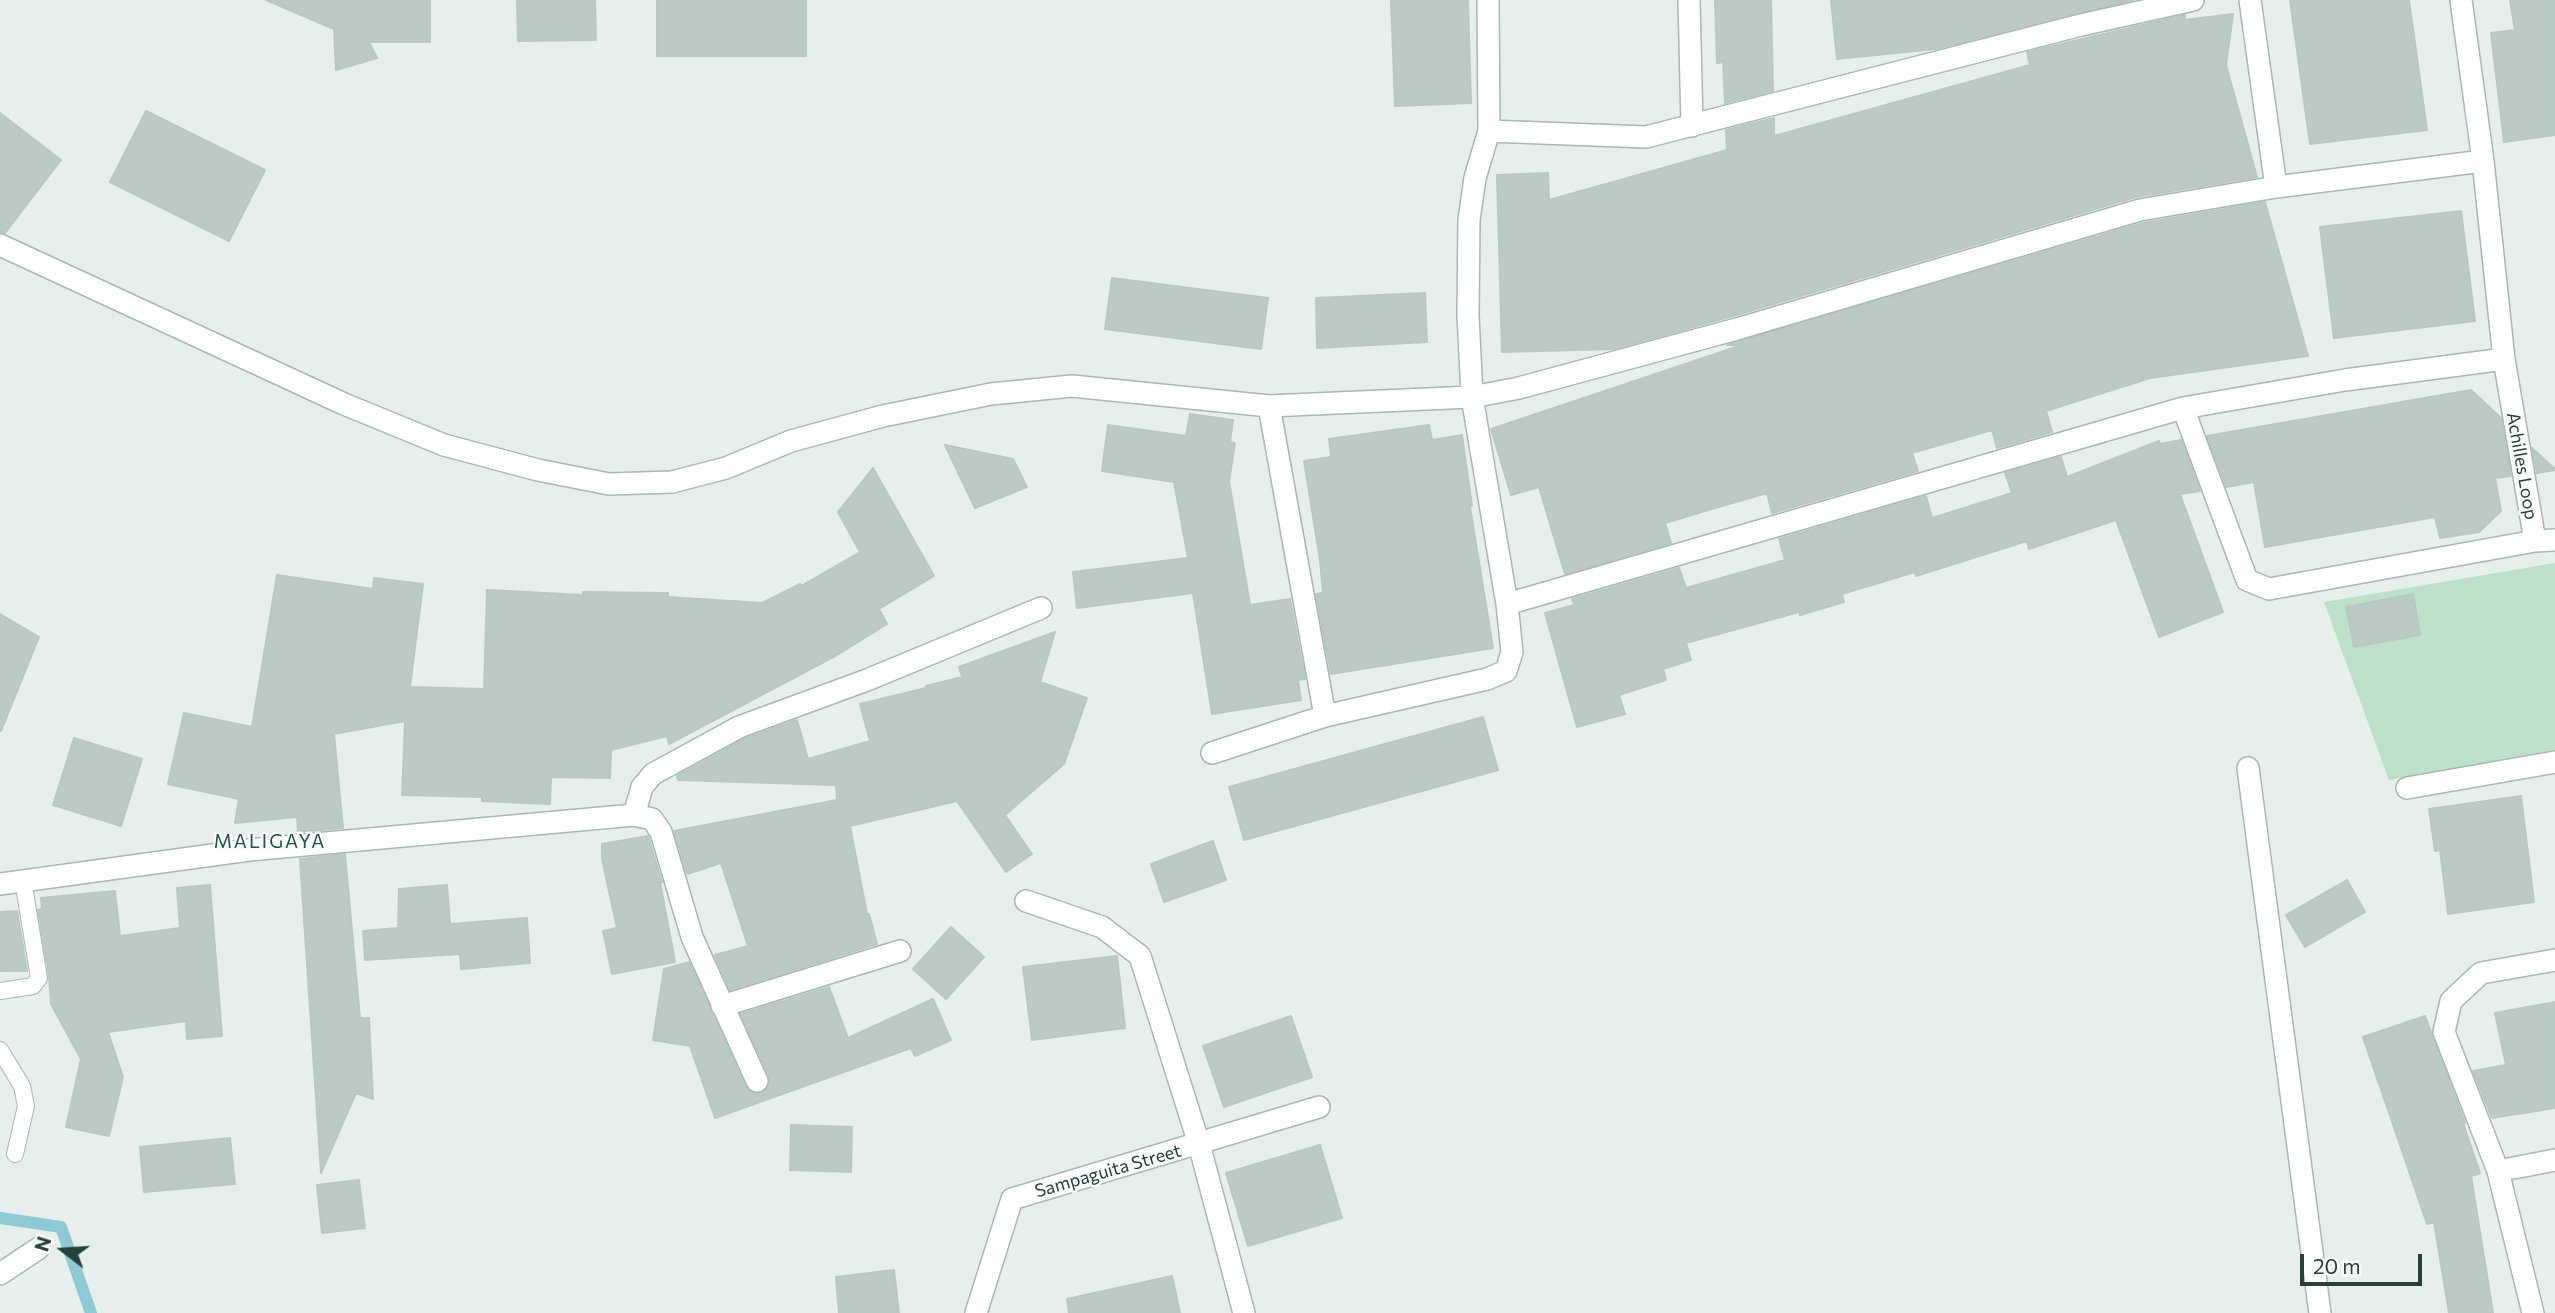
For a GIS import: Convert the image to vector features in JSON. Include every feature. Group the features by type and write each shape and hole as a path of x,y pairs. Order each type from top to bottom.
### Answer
{"street":[{"path":"1212,752 1325,716 1487,679 1506,671 1512,652 1507,604 1472,397 1468,315 1469,220 1475,178 1489,131 1488,0"},
{"path":"1689,0 1692,126"},
{"path":"1489,131 1646,137 2068,28 2193,0"},
{"path":"2250,0 2276,187"},
{"name":"Achilles Loop","path":"2183,408 2247,580 2269,589 2545,541 2504,359 2483,161 2460,0"},
{"path":"0,245 344,404 444,445 538,470 610,484 672,482 726,468 804,437 883,416 991,394 1072,387 1269,406 1472,397 1737,329 2140,210 2276,187 2483,161"},
{"path":"1507,604 2183,408 2345,380 2504,359"},
{"path":"1269,406 1325,716"},
{"path":"634,815 642,787 653,774 739,727 867,680 1041,608"},
{"path":"2407,788 2555,762"},
{"path":"2248,768 2320,1313"},
{"path":"0,884 250,850 634,815 652,820 660,832 692,937 757,1081"},
{"path":"1027,901 1102,927 1140,956 1199,1144 1244,1313"},
{"path":"722,1006 900,951"},
{"path":"2533,1313 2498,1171 2444,1032 2451,1002 2481,973 2555,960"},
{"path":"1199,1144 1319,1107"},
{"name":"Sampaguita Street","path":"976,1313 1012,1199 1199,1144"},
{"path":"2498,1171 2555,1160"},
{"path":"0,1275 38,1248"}],"lane":[{"path":"0,991 33,986 39,978 23,880"},
{"path":"0,1050 22,1086 26,1106 15,1154"}],"green space":[{"path":"2555,563 2555,750 2389,780 2324,602"}],"building":[{"path":"266,0 430,0 430,42 369,42 377,58 336,70 334,29"},
{"path":"517,0 595,0 596,40 518,41"},
{"path":"657,0 806,0 806,56 657,56"},
{"path":"1391,0 1468,0 1471,103 1395,106"},
{"path":"1715,0 1771,0 1773,91 1725,103 1723,62 1717,63"},
{"path":"1831,0 2133,0 1935,49 1837,59"},
{"path":"2290,0 2409,0 2427,130 2310,144"},
{"path":"2510,0 2555,0 2555,135 2504,142 2491,33 2515,30"},
{"path":"2233,14 2226,65 2257,177 2136,197 1614,349 1502,352 1497,175 1548,173 1549,200 1727,150 1726,130 1774,118 1774,136 2030,65 2027,52 2185,15 2185,20"},
{"path":"146,111 265,170 229,241 110,182"},
{"path":"0,113 61,160 5,233 0,232"},
{"path":"2265,202 2308,356 2150,378 2046,411 2052,432 1997,448 1992,430 1912,453 1918,471 1772,513 1767,493 1705,511 1665,523 1671,543 1565,574 1539,487 1511,495 1491,429 1742,345 1727,345 2143,223"},
{"path":"2461,211 2475,321 2334,338 2320,227"},
{"path":"1112,278 1268,298 1261,349 1105,329"},
{"path":"1425,293 1427,342 1317,348 1316,298"},
{"path":"2471,390 2501,418 2511,476 2495,478 2501,511 2479,532 2440,538 2435,517 2265,547 2254,482 2226,487 2207,436"},
{"path":"1190,414 1233,420 1230,442 1235,443 1229,481 1250,605 1290,599 1305,679 1298,680 1301,700 1212,714 1193,593 1077,608 1073,572 1188,558 1174,482 1102,471 1108,425 1186,436"},
{"path":"1429,425 1432,440 1462,435 1470,507 1493,648 1331,674 1316,594 1323,593 1304,461 1331,457 1329,439"},
{"path":"2181,440 2200,491 2180,494 2223,612 2159,637 2116,520 2029,549 2027,541 1916,576 1915,572 1842,594 1844,602 1686,643 1691,660 1663,669 1666,680 1619,695 1625,714 1577,727 1545,613 1574,605 1572,599 1679,568 1686,588 1785,560 1779,539 1926,496 1932,518 2012,493 2005,473 2061,457 2067,477 2159,441 2160,444"},
{"path":"945,445 1013,459 1027,487 975,508"},
{"path":"2532,448 2555,469 2555,470 2537,473"},
{"path":"873,468 934,576 879,609 887,624 837,655 669,744 667,736 611,750 610,778 551,777 550,804 482,801 482,797 402,795 405,721 334,734 343,828 298,832 297,817 235,823 239,799 168,784 184,713 252,727 277,575 373,589 374,578 423,584 410,687 484,689 487,590 583,595 583,592 668,593 668,597 762,603 800,584 801,586 860,552 838,512"},
{"path":"2413,594 2420,635 2354,647 2346,607"},
{"path":"0,614 39,637 1,731 0,731"},
{"path":"1055,632 1040,682 1087,698 1064,764 1005,815 1032,854 1006,872 957,801 850,826 867,914 877,944 730,990 715,955 748,946 721,863 687,874 674,831 837,800 836,785 678,780 677,776 744,739 797,720 808,759 870,741 860,704 962,677 959,667"},
{"path":"1483,717 1498,770 1244,840 1229,787"},
{"path":"74,738 142,759 121,826 53,805"},
{"path":"2521,796 2534,902 2448,914 2440,850 2435,851 2429,809"},
{"path":"648,836 662,882 675,962 612,974 603,931 617,928 602,859 602,844"},
{"path":"1213,841 1226,880 1164,902 1151,864"},
{"path":"345,854 360,1018 369,1018 373,1099 356,1093 321,1173 300,859"},
{"path":"2347,880 2365,912 2305,947 2286,915"},
{"path":"210,885 222,1036 187,1039 186,1021 108,1032 123,1077 109,1136 66,1127 81,1059 51,1004 38,910 42,909 41,898 115,891 120,936 180,928 177,888"},
{"path":"447,885 450,924 527,918 530,963 461,969 460,954 365,960 363,931 398,928 399,889"},
{"path":"17,911 27,971 0,971 0,912"},
{"path":"951,927 984,957 946,999 913,969"},
{"path":"1117,956 1125,1028 1032,1040 1023,967"},
{"path":"689,962 745,1086 755,1094 767,1089 769,1076 741,1014 829,987 848,1038 933,999 951,1040 915,1056 911,1048 715,1118 690,1046 653,1040 664,969"},
{"path":"2555,1002 2555,1108 2492,1118 2473,1071 2506,1065 2495,1013"},
{"path":"1291,1016 1312,1077 1224,1107 1203,1046"},
{"path":"2425,1016 2465,1123 2480,1173 2471,1176 2493,1313 2449,1313 2434,1222 2427,1224 2363,1037"},
{"path":"791,1125 852,1127 851,1172 790,1170"},
{"path":"230,1138 235,1184 144,1192 140,1147"},
{"path":"1320,1145 1342,1218 1248,1246 1226,1173"},
{"path":"359,1180 365,1228 322,1233 317,1185"},
{"path":"894,1270 899,1313 839,1313 836,1277"},
{"path":"1172,1276 1180,1313 1069,1313 1067,1299"}],"waterway":[{"path":"0,1218 61,1227 91,1313"}],"district":[{"name":"MALIGAYA","path":"270,842"}]}
